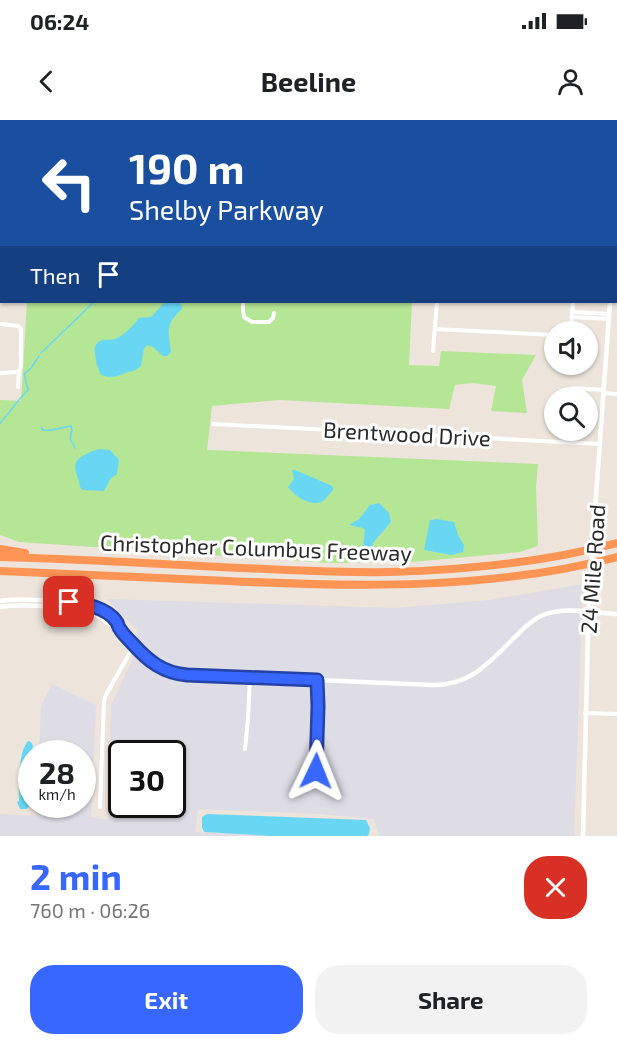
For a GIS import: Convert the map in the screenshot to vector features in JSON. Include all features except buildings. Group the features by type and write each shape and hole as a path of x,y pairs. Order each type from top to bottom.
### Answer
{"highway":[{"name":"Christopher Columbus Freeway","path":"0,556 385,572 474,566 540,558 617,543"},
{"path":"0,549 59,559"},
{"name":"Christopher Columbus Freeway","path":"0,573 377,586 474,580 576,566 617,557"}],"street":[{"path":"243,303 244,318 252,322 269,322 274,313"},
{"path":"433,351 437,303"},
{"path":"571,321 573,303"},
{"name":"24 Mile Road","path":"583,836 588,612 610,303"},
{"path":"572,314 609,317"},
{"path":"0,324 21,327 21,367 18,387"},
{"path":"435,329 544,334"},
{"path":"0,373 19,372"},
{"path":"598,391 617,394"},
{"name":"Brentwood Drive","path":"213,425 600,444"},
{"path":"0,601 16,599 61,601 94,607 116,621 118,628 154,664 172,672 187,675 432,685 451,684 465,680 479,671 535,619 545,614 588,612 617,614"},
{"path":"80,609 86,604"},
{"path":"0,607 80,609 97,615 118,628"},
{"path":"100,807 104,701 134,645"},
{"path":"245,749 250,677"},
{"path":"316,781 317,680"},
{"path":"585,713 617,714"}],"shaded area":[{"path":"583,584 574,836 379,836 374,819 319,814 198,809 195,832 272,836 0,836 0,814 18,815 18,818 96,818 108,820 108,818 186,818 186,740 110,740 111,705 133,658 137,630 107,599 394,608 490,600"},
{"path":"52,684 96,705 94,740 40,740 41,706"}],"green space":[{"path":"27,303 412,303 409,365 439,366 441,351 536,355 522,380 527,413 491,411 496,386 473,383 455,385 449,409 280,400 212,406 207,450 538,464 536,487 538,546 520,552 412,562 331,563 19,542 0,535 0,400 21,401"}],"water":[{"path":"164,303 180,303 182,306 170,324 171,352 163,356 147,345 141,366 136,370 112,377 100,374 95,352 98,343 120,336 139,318 151,317"},
{"path":"99,449 110,450 119,460 117,474 111,478 104,491 83,490 80,487 75,467 77,460"},
{"path":"292,470 330,485 333,490 318,503 308,502 288,487 294,479"},
{"path":"379,503 389,513 391,522 373,543 371,549 363,547 365,530 349,525 359,519 370,505"},
{"path":"430,520 454,522 464,545 463,552 451,555 424,550"},
{"path":"207,814 366,820 370,828 367,836 272,836 204,832 202,817"}],"waterway":[{"path":"41,353 93,303"},
{"path":"0,423 28,390 24,374 39,356"},
{"path":"41,427 43,430 50,430 71,426 70,439 75,448"}],"route":[{"path":"69,602 90,605 108,614 146,658 172,672 187,675 317,680 316,771"}]}
